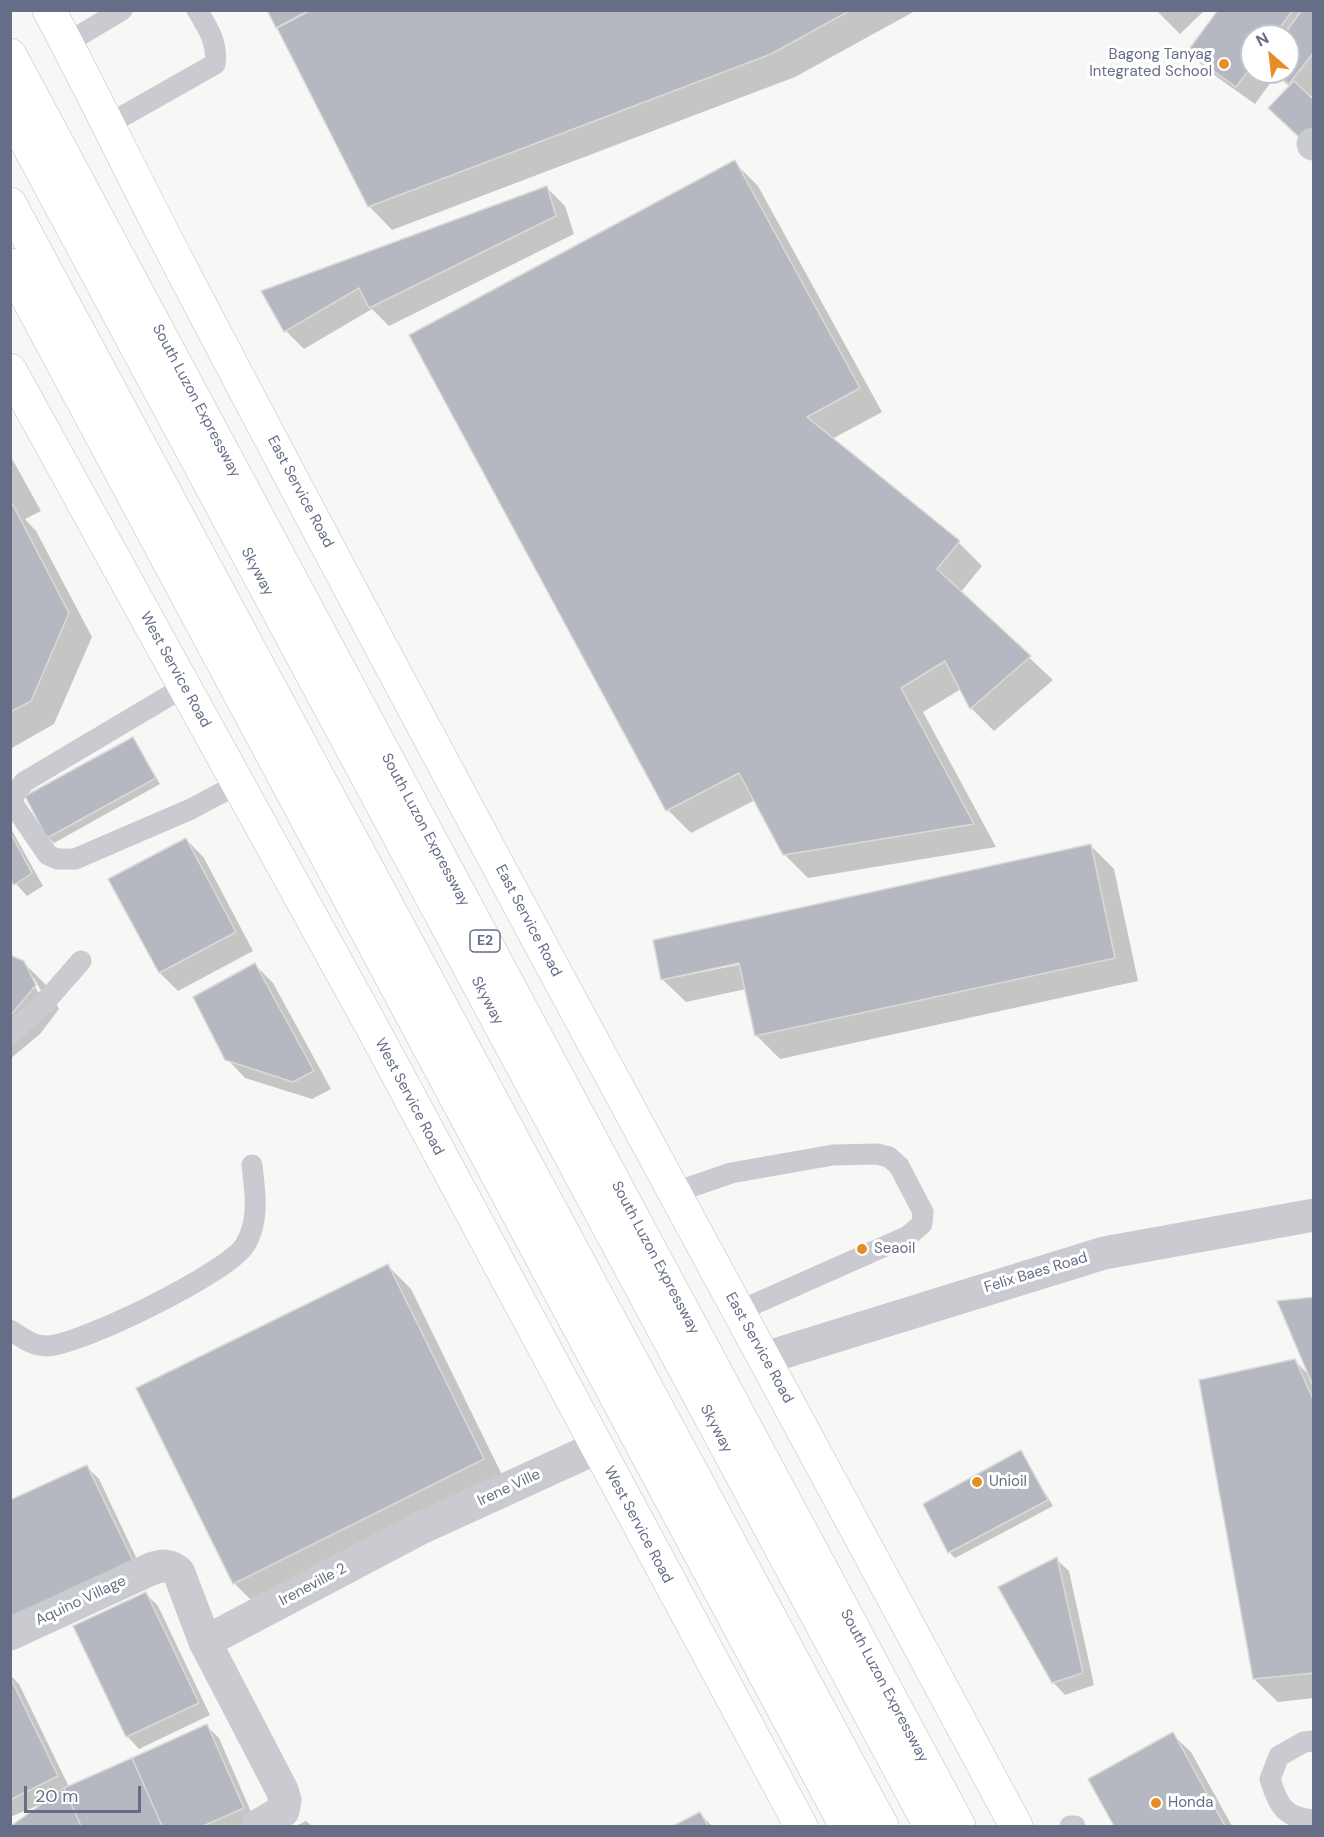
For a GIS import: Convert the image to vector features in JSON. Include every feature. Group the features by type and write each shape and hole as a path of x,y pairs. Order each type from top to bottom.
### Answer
{"main road":[{"name":"East Service Road","path":"49,10 180,266 673,1193 765,1358 1016,1827"},
{"name":"South Luzon Expressway","path":"10,55 959,1827"},
{"name":"Skyway","path":"10,111 930,1827"},
{"path":"10,204 882,1827"},
{"path":"10,265 846,1827"},
{"name":"West Service Road","path":"10,370 372,1027 801,1827"}],"street":[{"name":"Felix Baes Road","path":"765,1358 1104,1253 1314,1215"},
{"name":"Irene Ville","path":"421,1528 596,1448"},
{"name":"Ireneville 2","path":"206,1642 421,1528"},
{"name":"Aquino Village","path":"10,1634 163,1565 173,1567 179,1573 206,1642"},
{"path":"206,1642 285,1800 283,1811 258,1827"}],"lane":[{"path":"67,44 122,10"},
{"path":"109,124 215,64 217,50 197,10"},
{"path":"184,687 24,782 14,795 13,804 48,855 57,859 75,859 191,808 238,784"},
{"path":"10,1034 45,1002 81,961"},
{"path":"673,1193 732,1173 833,1155 877,1154 890,1157 898,1166 923,1212 922,1224 883,1249 739,1311"},
{"path":"10,1330 31,1344 49,1346 75,1339 102,1329 221,1268 245,1245 251,1230 255,1216 252,1165"},
{"path":"1314,1741 1304,1742 1279,1756 1270,1779 1283,1808 1295,1818 1314,1820"},
{"path":"1070,1827 1075,1827"}],"building":[{"path":"267,10 310,10 276,28"},
{"path":"311,10 851,10 771,54 368,207 277,28"},
{"path":"1218,10 1293,10 1283,24 1240,24 1240,82 1236,87 1187,52"},
{"path":"1302,10 1314,10 1314,52 1300,70 1300,24 1292,24"},
{"path":"1291,84 1297,84 1314,100 1314,151 1268,108"},
{"path":"735,160 860,388 807,417 960,541 937,569 1031,656 970,709 945,661 901,688 974,824 783,855 739,773 666,811 409,335"},
{"path":"547,186 556,216 369,308 359,288 284,332 261,291"},
{"path":"13,505 69,613 31,701 10,712 10,507"},
{"path":"133,737 156,778 47,838 25,796"},
{"path":"10,832 32,873 14,885 10,879"},
{"path":"186,838 236,932 159,973 108,879"},
{"path":"1091,844 1115,958 755,1036 739,963 661,980 653,940"},
{"path":"10,955 24,961 36,985 10,1016"},
{"path":"255,963 314,1071 293,1082 225,1060 193,997"},
{"path":"388,1264 484,1459 233,1584 136,1388"},
{"path":"1314,1297 1314,1388 1277,1301"},
{"path":"1295,1359 1314,1401 1314,1673 1253,1679 1199,1380"},
{"path":"1021,1450 1048,1500 948,1553 923,1504"},
{"path":"87,1465 133,1561 10,1619 10,1500"},
{"path":"1057,1557 1083,1673 1052,1683 998,1587"},
{"path":"146,1592 199,1703 126,1737 73,1626"},
{"path":"10,1677 58,1776 10,1800"},
{"path":"207,1724 244,1808 203,1826 162,1826 132,1758"},
{"name":"Honda","path":"1173,1732 1225,1826 1114,1826 1088,1779"},
{"path":"132,1758 162,1826 81,1826 64,1788"},
{"path":"64,1788 81,1826 11,1826"},
{"path":"700,1812 708,1826 673,1826"}],"place":[{"name":"Bagong Tanyag Integrated School","path":"1224,64"},
{"name":"Seaoil","path":"862,1249"},
{"name":"Unioil","path":"977,1482"},
{"name":"Honda","path":"1156,1803"}]}
